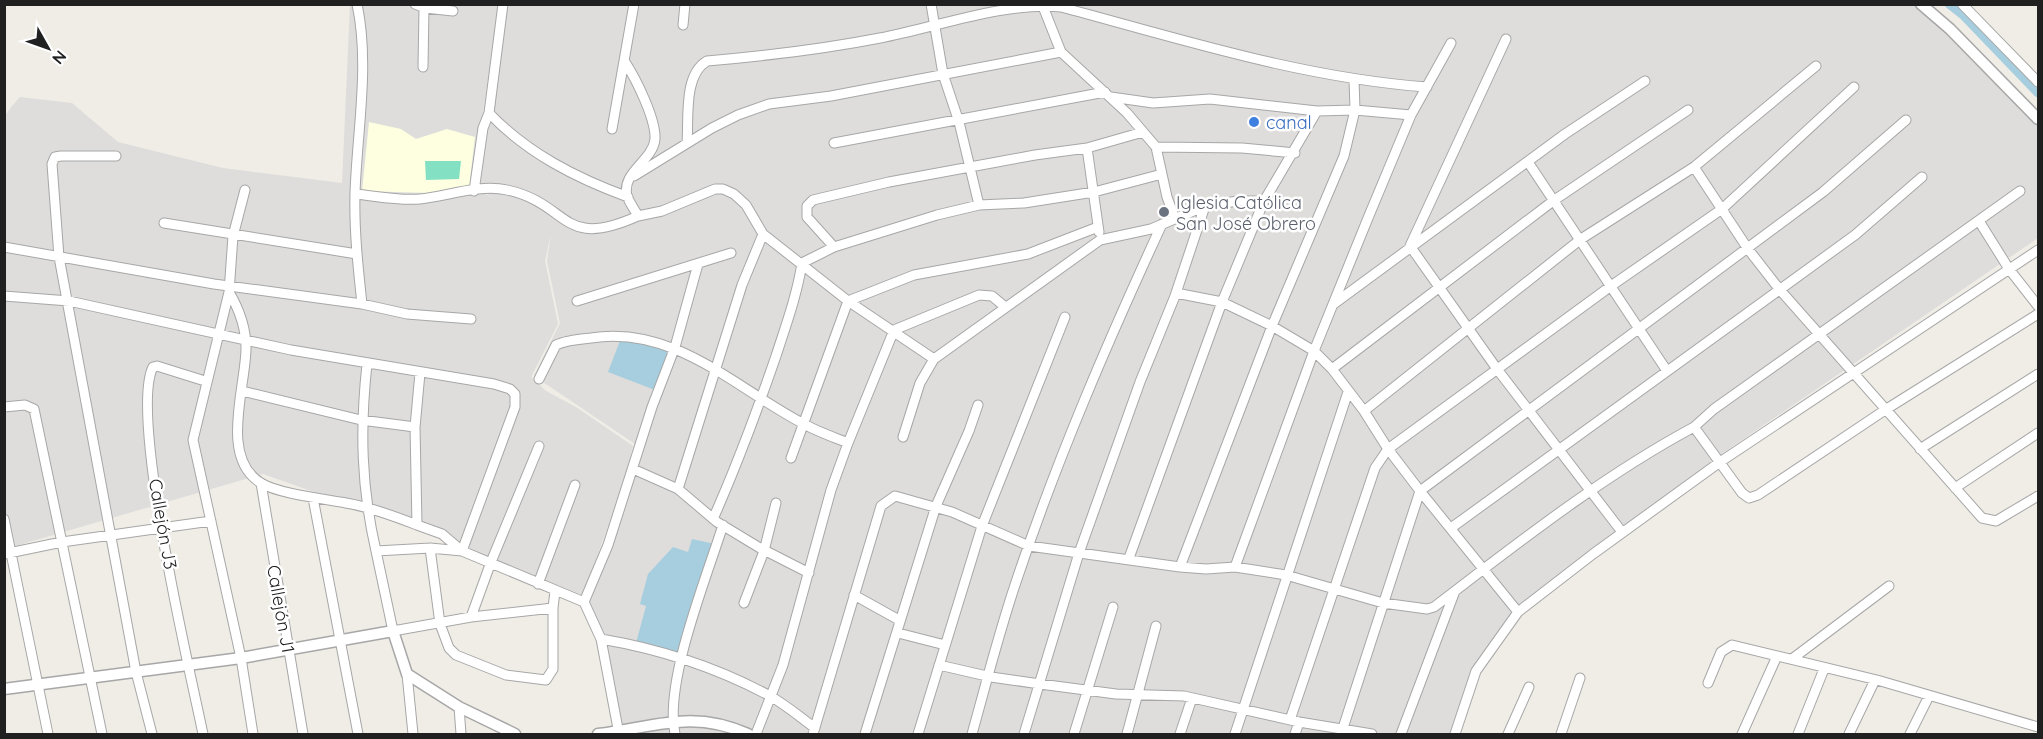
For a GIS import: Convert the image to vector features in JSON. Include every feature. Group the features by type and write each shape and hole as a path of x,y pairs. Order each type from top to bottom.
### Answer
{"street":[{"path":"357,4 361,43 355,194 357,254 362,304"},
{"path":"474,191 483,128 489,113 503,4"},
{"path":"612,129 634,4"},
{"path":"683,25 685,4"},
{"path":"931,4 943,74 959,122 979,205"},
{"path":"1921,4 1950,29 2038,119"},
{"path":"1962,4 2038,82"},
{"path":"1042,5 1061,52 1108,95 1156,147 1175,219"},
{"path":"687,143 693,77 699,66 707,61 871,40 935,24 1042,5 1061,7 1304,71 1354,80 1427,87"},
{"path":"423,67 420,6 453,11"},
{"path":"1410,246 1506,39"},
{"path":"1235,567 1314,351 1411,115 1451,43"},
{"path":"628,180 687,143 738,115 769,104 831,96 1061,52"},
{"path":"625,62 644,97 655,140 649,153 628,180 628,197 638,216"},
{"path":"1364,411 1581,240 1694,167 1816,66"},
{"path":"1180,567 1272,326 1344,156 1356,110 1354,80"},
{"path":"1333,305 1410,246 1565,134 1645,81"},
{"path":"1295,735 1295,721 1335,590 1375,468 1388,449 1722,208 1854,87"},
{"path":"834,143 1108,95 1153,103 1210,99 1317,111 1356,110 1411,115"},
{"path":"1332,369 1552,201 1688,110"},
{"path":"1129,558 1222,302 1264,201 1295,153 1317,111"},
{"path":"489,113 532,152 604,188 628,197"},
{"path":"1348,731 1383,603 1420,491 1823,192 1906,120"},
{"path":"834,247 807,217 807,206 813,200 1035,155 1087,148 1143,132"},
{"path":"1156,147 1242,148 1295,153"},
{"path":"1087,148 1100,240"},
{"path":"116,156 61,156 53,160 59,257 69,301 136,672 152,735"},
{"path":"1528,162 1668,371"},
{"path":"1694,167 1748,249 1780,290 1982,518 1991,522 2038,496"},
{"path":"802,263 834,247 937,215 979,205 1024,203 1094,192 1162,174"},
{"path":"1451,528 1558,448 1855,235 1922,177"},
{"path":"355,194 418,199 474,191 506,190 531,199 570,223 587,230 598,230 638,216 662,211 715,189 723,189 746,205 764,234 848,301 934,359"},
{"path":"245,190 233,236 229,288 205,381 193,440 241,658 253,735"},
{"path":"601,639 681,658 771,697 814,731 881,506 887,499 895,496 936,506 1029,546 1129,558 1180,567 1206,569 1235,567 1286,575 1383,603 1427,609 1592,490 1661,445 1694,427 1723,403 2020,191"},
{"path":"903,436 920,383 934,359 1004,306 1100,240 1162,224 1205,206 1238,201 1264,201"},
{"path":"1024,735 1079,553 1140,382 1176,293 1205,206"},
{"path":"1979,221 2008,269 2038,306"},
{"path":"164,223 233,236 357,254"},
{"path":"972,735 1016,581 1029,546 1109,338 1162,224"},
{"path":"791,459 848,301 914,275 1029,254 1098,227"},
{"path":"678,489 742,285 764,234"},
{"path":"1410,246 1470,327 1497,369 1622,532"},
{"path":"4,247 229,288 362,304 407,314 471,319"},
{"path":"1455,735 1476,671 1518,612 1622,532 1720,462 2038,250"},
{"path":"577,301 731,253"},
{"path":"713,519 761,398 798,288 802,263"},
{"path":"584,602 608,545 675,347 698,264"},
{"path":"229,288 239,308 244,338 242,391 236,428 238,447 249,471 261,483 313,498 366,509 442,534 462,551"},
{"path":"1176,293 1222,302 1272,326 1314,351 1332,369 1420,491 1518,612"},
{"path":"756,735 783,665 831,490 894,330 979,295 993,296 1004,306"},
{"path":"4,296 69,301 367,364 494,384 510,389 517,400 462,551"},
{"path":"1694,427 1742,493 1749,498 1758,495 1885,410 2038,314"},
{"path":"918,735 982,526 1065,317"},
{"path":"539,379 552,348 561,342 626,335 675,347 717,369 803,424 848,443"},
{"path":"367,364 361,420 366,509 393,631 407,674 413,735"},
{"name":"Callejón J3","path":"203,735 162,528 146,418 150,373 153,368 157,366 205,381"},
{"path":"417,525 415,427 420,374"},
{"path":"1920,448 2038,374"},
{"path":"242,391 361,420 415,427"},
{"path":"1235,735 1348,392"},
{"path":"4,406 25,405 34,409 102,735"},
{"path":"865,735 936,506 978,405"},
{"path":"1955,488 2038,434"},
{"path":"471,617 539,446"},
{"path":"633,469 678,489 713,519 764,550 809,573"},
{"name":"Callejón J1","path":"261,483 303,735"},
{"path":"538,584 575,485"},
{"path":"313,498 358,735"},
{"path":"744,603 764,550 776,503"},
{"path":"4,519 8,553 48,735"},
{"path":"8,553 62,542 211,521"},
{"path":"675,735 672,720 681,658 723,525"},
{"path":"430,548 440,624 449,648 456,655 506,675 546,680 553,669 555,591"},
{"path":"376,550 430,548 462,551 584,602 601,639 619,733"},
{"path":"1792,659 1889,586"},
{"path":"1401,735 1455,591"},
{"path":"854,595 899,620"},
{"path":"1074,735 1113,607"},
{"path":"4,689 241,658 471,617 553,608"},
{"path":"1127,735 1156,626"},
{"path":"898,633 945,645"},
{"path":"1708,683 1721,652 1732,645 1875,680 2038,727"},
{"path":"1742,735 1777,656"},
{"path":"939,665 988,677 1040,684 1138,695 1192,698 1372,735"},
{"path":"1798,735 1824,669"},
{"path":"407,674 459,707 515,735"},
{"path":"1561,735 1580,678"},
{"path":"1849,735 1875,680"},
{"path":"1508,735 1529,687"},
{"path":"1910,735 1929,696"},
{"path":"1180,735 1192,698"},
{"path":"459,707 461,735"},
{"path":"598,735 619,733 672,720 748,735"},
{"path":"2022,735 2026,724"}],"shaded area":[{"path":"350,5 499,5 472,187 497,200 477,188 507,5 1918,5 2038,123 2038,238 1723,453 1520,604 1473,669 1450,734 754,734 722,722 620,726 602,638 586,602 641,448 534,376 560,323 547,261 551,234 545,261 558,324 531,377 546,391 576,407 633,446 623,485 583,595 466,549 452,535 370,504 314,492 263,474 5,549 4,117 20,97 72,103 118,142 223,168 342,183"},
{"path":"369,122 401,129 416,139 447,129 475,137 469,188 428,193 362,191"},
{"path":"671,721 724,725 744,734 610,734"}],"green space":[{"path":"425,161 461,161 459,179 426,180"}],"water":[{"path":"623,333 668,347 666,362 655,390 608,372"},
{"path":"692,539 715,544 680,655 636,643 646,606 640,604 648,574 673,547 688,552"}],"waterway":[{"path":"1949,4 1963,15 2038,93"}],"place":[{"name":"canal","path":"1254,122"},
{"name":"Iglesia Católica San José Obrero","path":"1164,212"}]}
